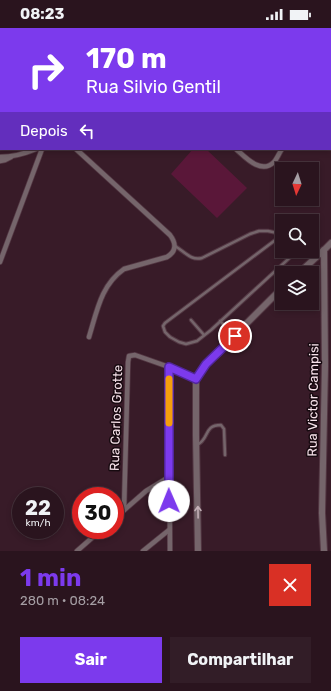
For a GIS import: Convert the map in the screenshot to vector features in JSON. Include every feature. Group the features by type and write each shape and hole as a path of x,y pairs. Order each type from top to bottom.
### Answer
{"street":[{"path":"2,157 12,156 33,150"},
{"path":"0,262 42,150"},
{"path":"77,150 170,235 174,240 175,246 171,255 124,269 111,280 103,292 89,337"},
{"path":"237,150 251,162 260,167 274,162 281,150"},
{"path":"307,266 331,243"},
{"name":"Rua Victor Campisi","path":"324,250 325,306 328,348 322,513 324,551"},
{"path":"198,551 196,379 206,364 275,295"},
{"path":"325,306 331,301"},
{"name":"Rua Carlos Grotte","path":"124,510 129,356 134,355 169,367"},
{"path":"170,551 169,367 196,379"},
{"path":"124,510 146,491 169,476"},
{"path":"143,551 170,530"},
{"path":"77,551 91,539"}],"lane":[{"path":"175,246 193,259 198,259 250,234 259,231 275,233"},
{"path":"275,240 165,323 165,332 170,337 186,344 197,341 289,258"},
{"path":"191,320 204,335"},
{"path":"220,321 235,336"},
{"path":"196,445 200,444 210,427 221,425 224,429 225,455"}],"shaded area":[{"path":"192,150 207,150 247,188 217,218 171,174"}],"slow traffic":[{"path":"169,379 169,423"}],"route":[{"path":"169,501 169,367 196,379 206,364 235,336"}]}
